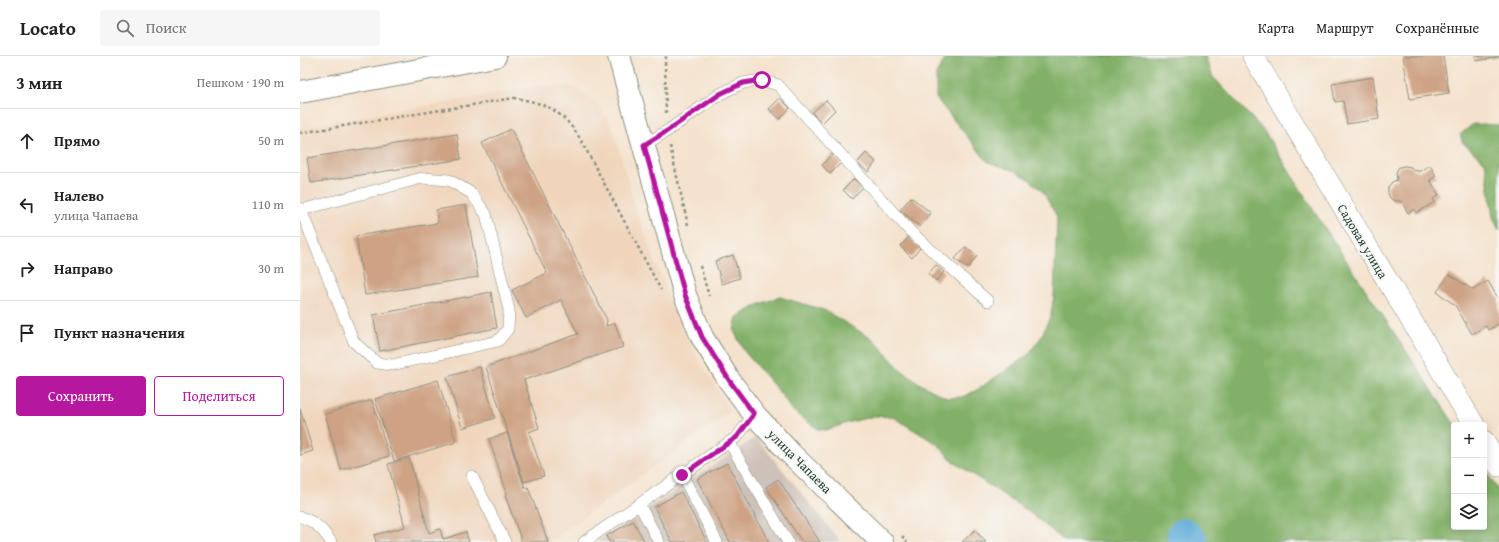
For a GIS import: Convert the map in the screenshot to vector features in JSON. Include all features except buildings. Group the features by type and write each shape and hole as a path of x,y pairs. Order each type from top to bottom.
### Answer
{"street":[{"path":"300,92 458,59 495,56"},
{"name":"улица Чапаева","path":"619,56 685,295 702,337 729,380 754,414 790,453 889,537"},
{"name":"Садовая улица","path":"1253,56 1472,422"},
{"path":"1487,446 1499,466"}],"lane":[{"path":"644,145 720,94 743,83 762,80 778,85 910,231 988,301"},
{"path":"422,178 449,180 471,193 486,214 509,310 508,329 498,341 392,365 377,363 354,342 300,209 422,178"},
{"path":"587,541 737,437 754,414"},
{"path":"729,442 788,542"},
{"path":"682,475 717,542"},
{"path":"472,476 505,542"},
{"path":"639,504 658,542"},
{"path":"300,517 312,522 327,536 331,542"}],"path":[{"path":"667,56 665,59 667,131 689,226"},
{"path":"300,133 514,98 529,100 544,105 559,113 571,124 664,295"},
{"path":"699,262 710,298"},
{"path":"889,537 907,542"}],"shaded area":[{"path":"546,85 575,87 598,104 613,129 638,216 680,327 730,411 549,542 300,542 300,128"},
{"path":"756,437 841,542 597,542"}],"green space":[{"path":"947,56 1205,56 1213,77 1264,131 1321,222 1453,422 1451,422 1451,530 1487,530 1487,473 1499,491 1499,542 1066,542 1029,512 954,462 937,444 893,417 874,416 827,430 818,429 793,411 781,394 744,351 734,331 737,317 760,304 780,297 824,310 874,340 901,370 922,385 947,398 962,397 977,390 1028,355 1041,337 1051,315 1054,295 1057,217 1043,192 1029,179 1013,170 988,162 936,98 936,74"},
{"path":"1473,124 1499,125 1499,230 1493,217 1485,162 1463,143 1460,135"}],"waterway":[{"path":"1184,535 1191,542"}],"route":[{"path":"682,475 737,437 754,414 729,380 702,337 685,295 644,145 720,94 743,83 762,80"}]}
